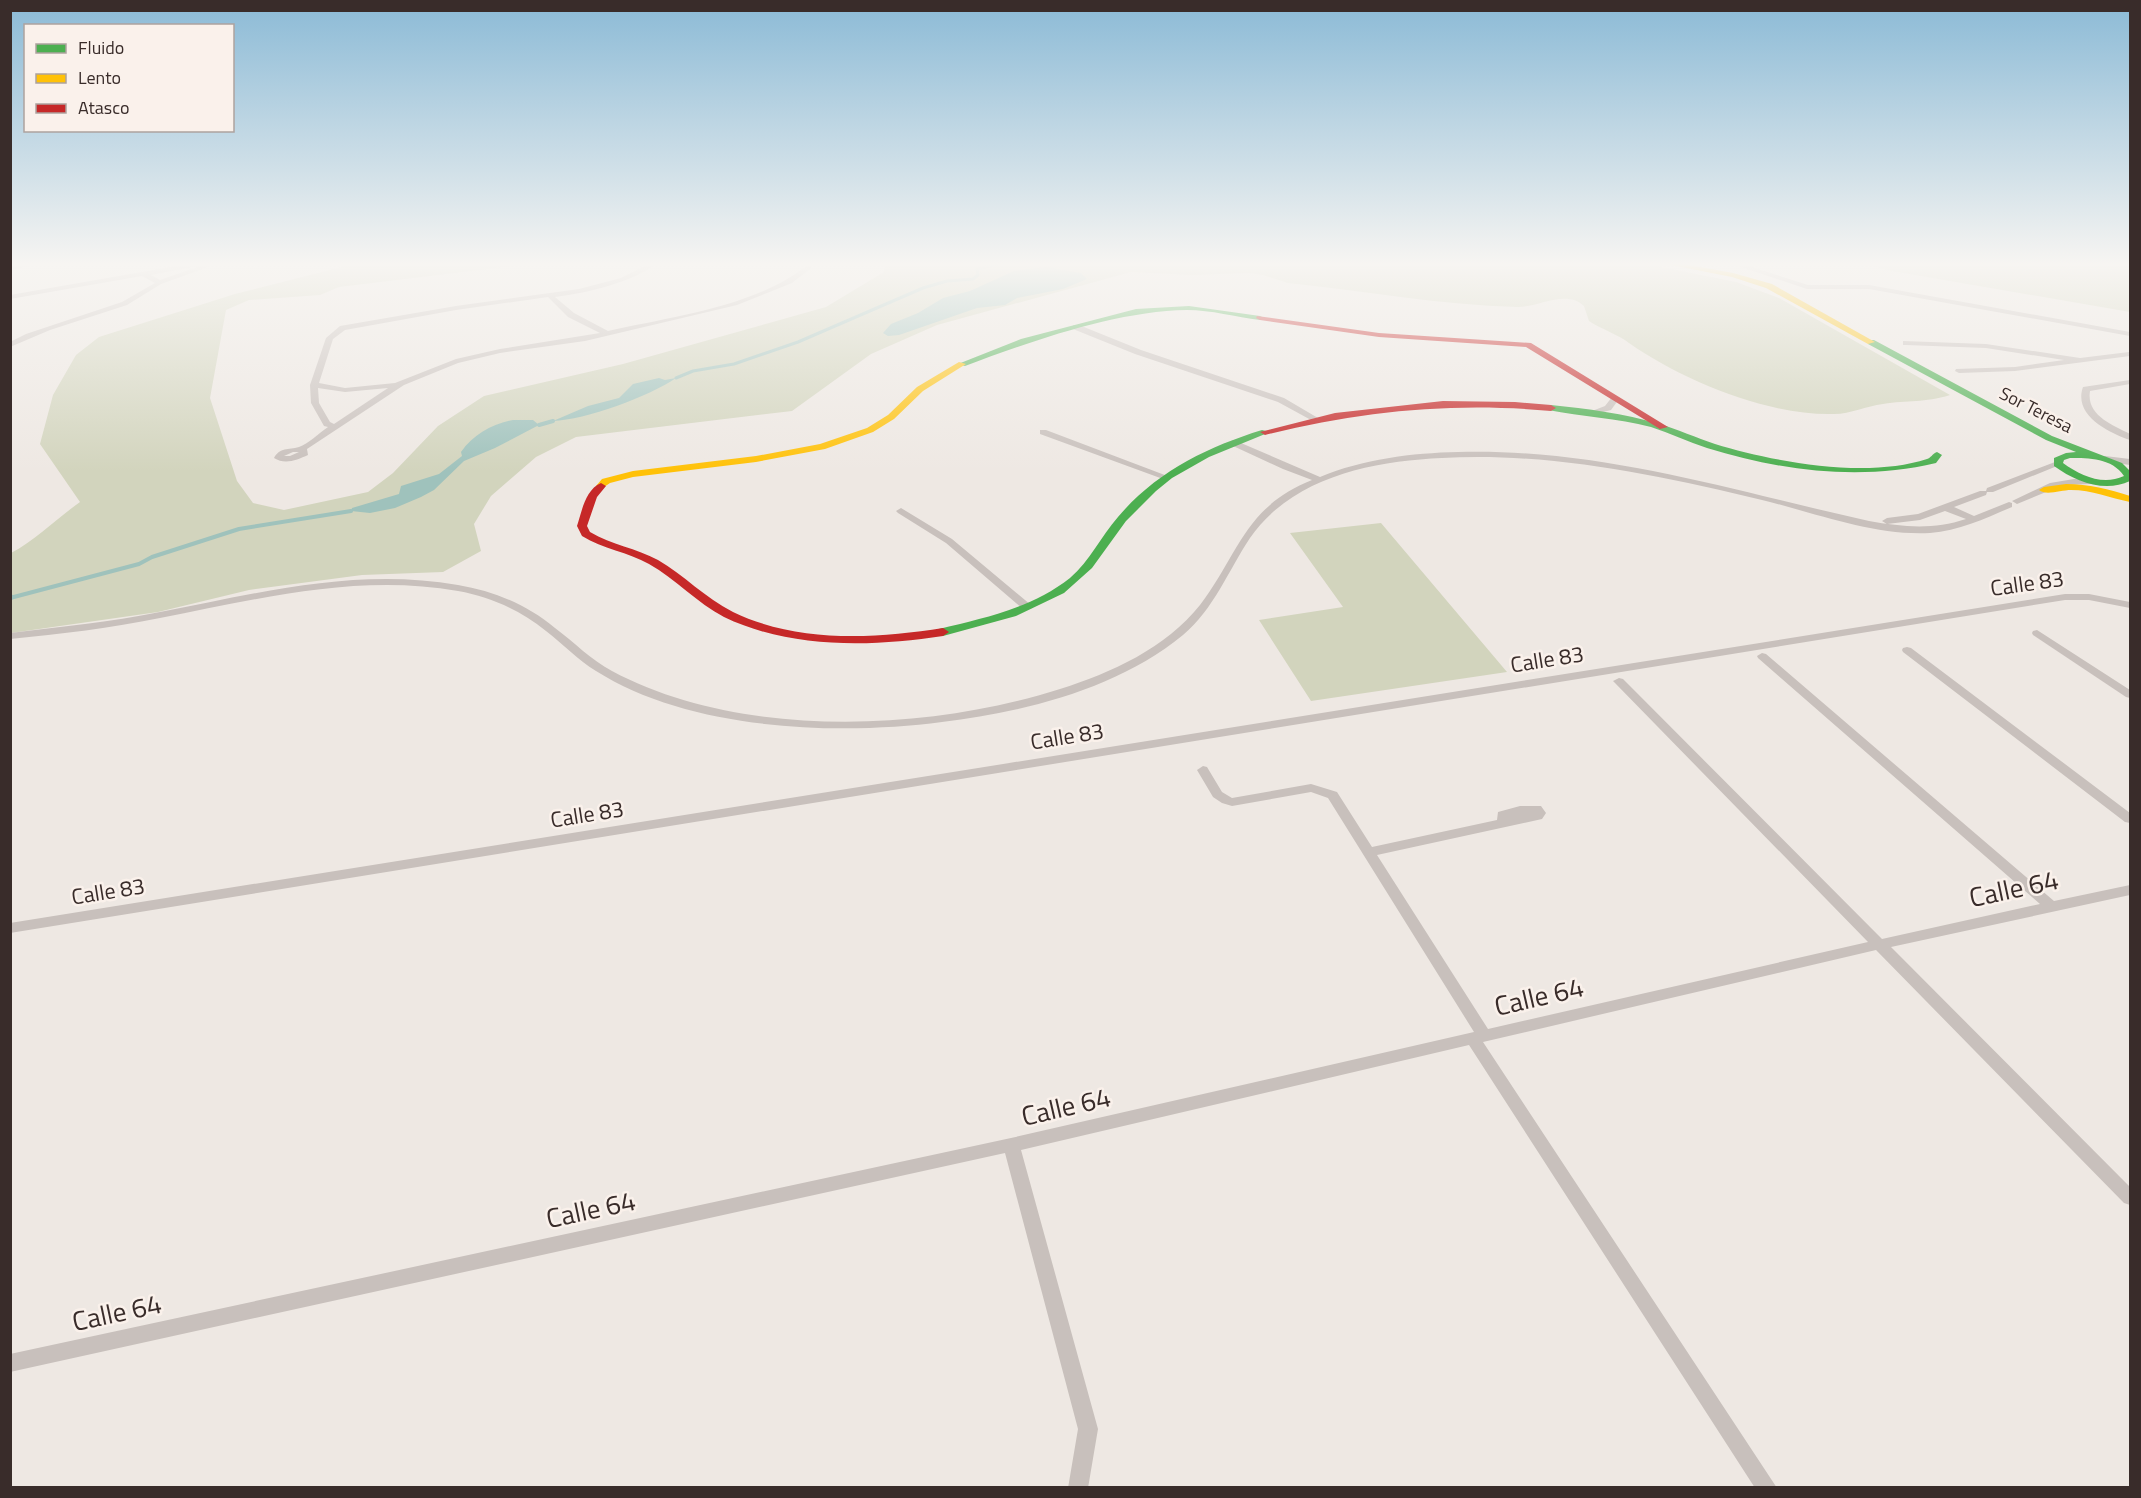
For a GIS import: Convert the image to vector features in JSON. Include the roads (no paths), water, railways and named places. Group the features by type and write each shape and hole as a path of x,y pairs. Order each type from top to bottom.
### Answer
{"street":[{"path":"10,345 38,332"},
{"path":"333,427 327,424 315,403 314,385 330,338 338,332"},
{"path":"603,332 607,334"},
{"path":"301,449 401,383 456,361 478,355 616,332"},
{"path":"1058,332 971,359 920,389 891,417 870,430 831,444 788,454 633,474 606,481 592,496 582,526 590,536 653,561 705,600 742,621 798,634 858,638 928,635 992,621 1054,595 1075,581 1094,561 1121,520 1166,477 1234,442 1314,418 1389,408 1450,405 1518,406 1595,412 1662,427"},
{"path":"1089,332 1138,352 1281,400 1314,418"},
{"path":"1363,332 1400,337 1519,343 1536,348 1662,427 1684,437 1731,452 1822,468 1854,471 1906,468 1933,461 1937,455"},
{"name":"Sor Teresa","path":"1852,332 2049,438 2119,465 2130,472 2124,482 2096,481"},
{"path":"2087,332 2121,339 2130,334"},
{"path":"1959,371 2015,369 2130,355 2121,339"},
{"path":"1906,344 1986,345 2078,360"},
{"path":"2130,382 2086,389 2085,404 2095,417 2130,437"},
{"path":"314,385 351,390 401,383"},
{"name":"Sor Teresa","path":"1963,393 2043,443 2071,474 2130,494"},
{"path":"1595,412 1608,408 1615,399"},
{"path":"1043,432 1166,477"},
{"path":"1234,442 1319,483"},
{"path":"10,636 118,623 275,591 372,581 412,581 451,586 488,595 523,609 607,674 658,695 711,711 756,719 800,723 849,724 936,720 1028,702 1095,680 1146,655 1179,632 1202,609 1218,588 1248,533 1285,498 1352,471 1402,460 1444,455 1505,453 1574,458 1668,474 1888,526 1931,530 1952,527 2044,490 2065,485 2082,485 2130,499"},
{"name":"Sor Teresa","path":"2059,461 2069,455 2098,457"},
{"path":"1850,518 1900,520 1947,508 2059,461"},
{"path":"2044,490 2053,483 2063,481 2096,481"},
{"path":"1947,508 1974,519"},
{"path":"901,511 950,541 1027,607"},
{"name":"Calle 83","path":"10,928 2065,597 2090,597 2130,605"},
{"path":"2037,633 2130,695"},
{"path":"1907,650 2130,819"},
{"path":"1762,656 2052,907"},
{"path":"1619,681 2130,1198"},
{"path":"1203,770 1220,798 1225,801 1232,802 1311,788 1328,792 1338,799 1479,1037 1767,1488"},
{"path":"1371,852 1504,823"},
{"name":"Calle 64","path":"10,1363 1011,1145 2130,890"},
{"path":"1011,1145 1088,1429 1078,1488"}],"water":[{"path":"884,332 908,332 888,336"},
{"path":"659,378 665,380 676,378 617,406 566,420 553,421 588,406 619,398 633,384"},
{"path":"513,420 533,420 539,425 464,461 434,490 421,497 395,508 370,513 351,511 352,508 399,494 401,486 439,474 462,456 461,452 477,435 490,427"}],"waterway":[{"path":"676,378 693,371 734,364 821,332"},
{"path":"539,425 553,421"},
{"path":"12,597 10,598 139,564 152,557 239,529 351,511"}]}
